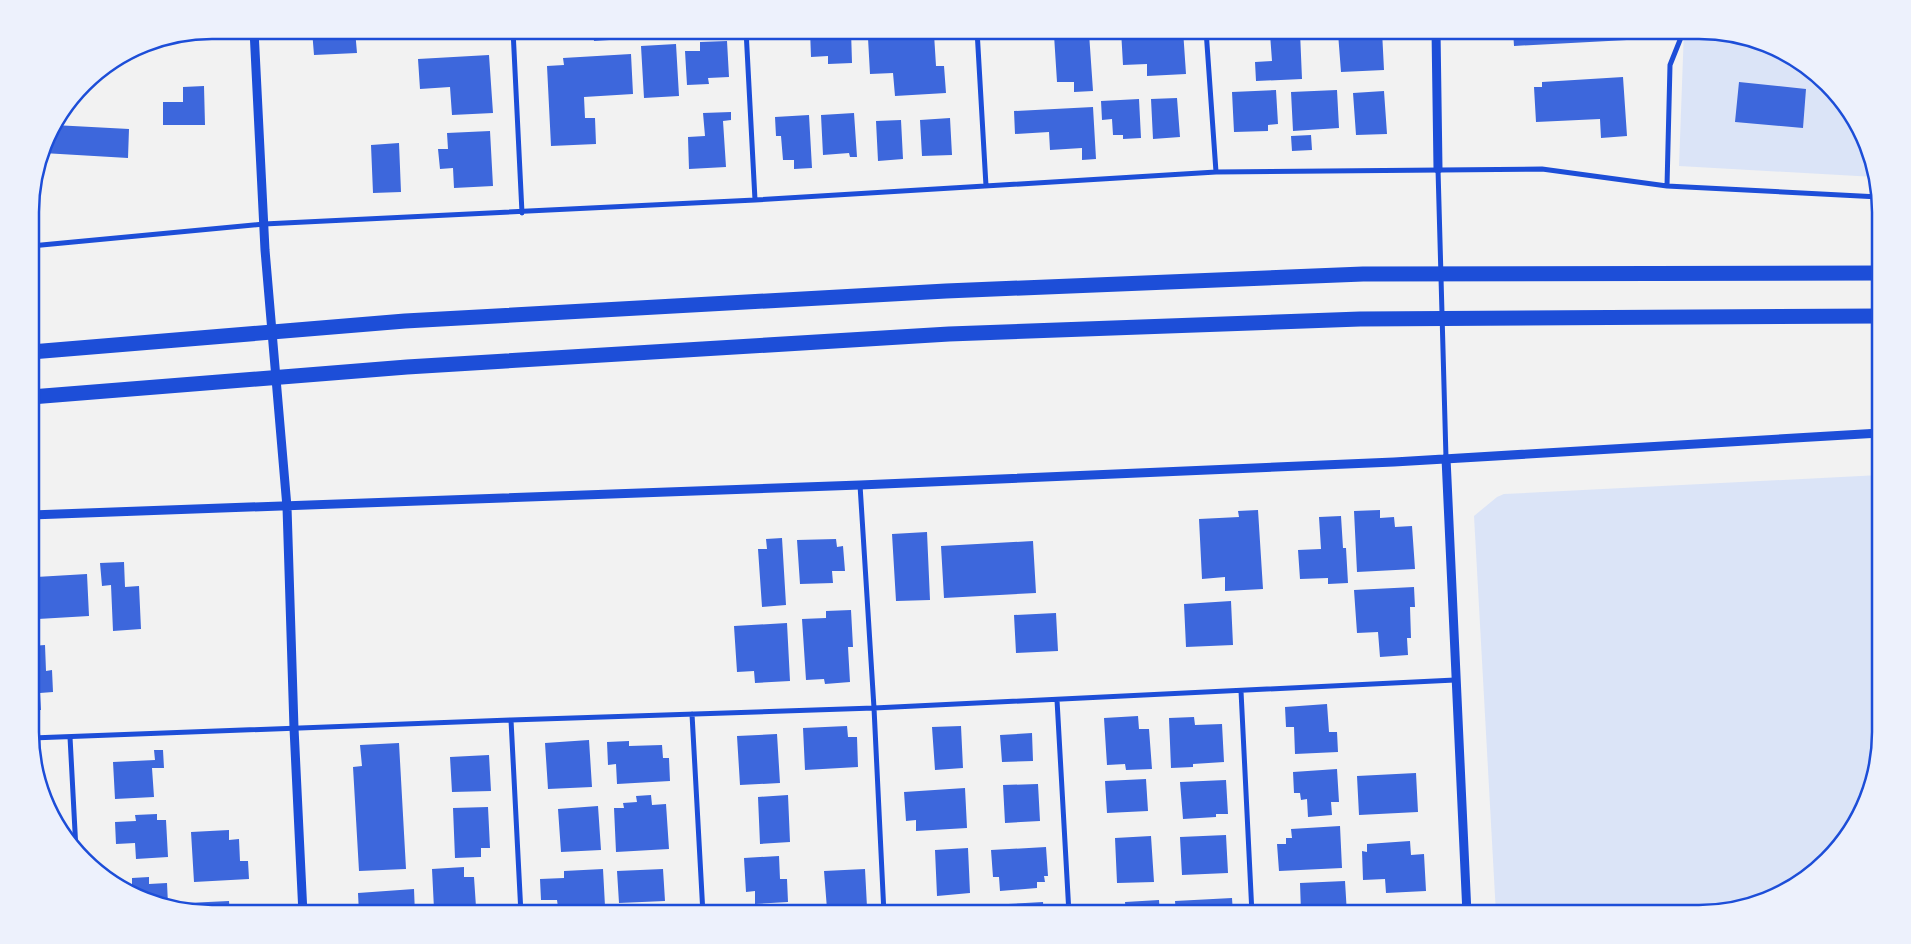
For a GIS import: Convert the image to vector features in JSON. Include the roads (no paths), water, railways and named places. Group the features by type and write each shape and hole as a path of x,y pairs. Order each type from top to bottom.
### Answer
{"highway":[{"path":"39,351 405,322 946,290 1363,274 1872,273"},
{"path":"39,396 407,367 950,334 1360,319 1872,316"}],"street":[{"path":"254,39 265,250 287,507 294,728 303,905"},
{"path":"514,39 522,213"},
{"path":"746,39 755,200"},
{"path":"978,39 986,186"},
{"path":"1207,39 1216,172"},
{"path":"1436,39 1444,411 1467,905"},
{"path":"1667,186 1670,65 1680,39"},
{"path":"39,245 264,224 522,213 1216,172 1542,169 1667,186 1871,197"},
{"path":"39,515 860,486 1394,462 1872,433"},
{"path":"860,486 874,708 884,905"},
{"path":"39,738 874,708 1455,680"},
{"path":"1240,691 1252,905"},
{"path":"1057,700 1068,905"},
{"path":"692,714 703,905"},
{"path":"511,720 521,905"},
{"path":"70,737 75,837"}]}
